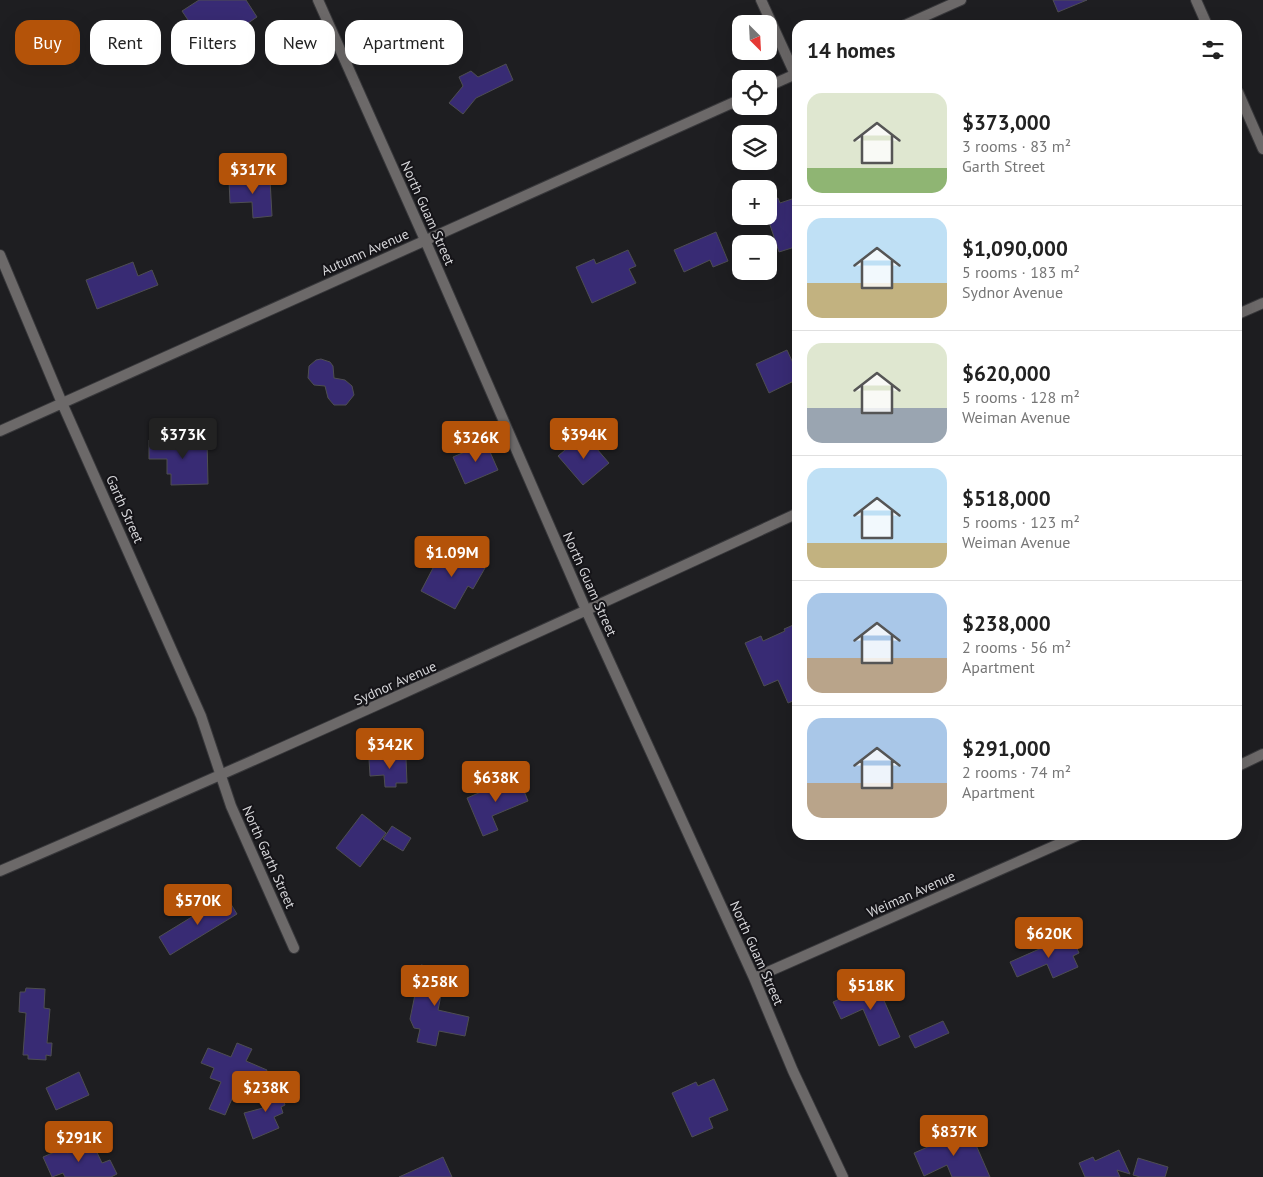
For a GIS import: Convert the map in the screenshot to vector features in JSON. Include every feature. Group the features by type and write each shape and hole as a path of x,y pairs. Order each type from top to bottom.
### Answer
{"street":[{"name":"North Guam Street","path":"318,0 586,610 754,978 793,1071 843,1177"},
{"path":"761,0 792,65"},
{"path":"916,20 961,0"},
{"path":"1196,0 1205,20"},
{"path":"777,83 792,78"},
{"path":"1242,101 1263,149"},
{"name":"Autumn Avenue","path":"0,431 732,103"},
{"name":"Garth Street","path":"0,255 62,403 201,716 221,776"},
{"path":"1242,312 1263,303"},
{"name":"Sydnor Avenue","path":"0,871 221,776 792,516"},
{"path":"1242,764 1263,754"},
{"name":"North Garth Street","path":"221,776 231,806 294,948"},
{"name":"Weiman Avenue","path":"754,978 1068,840"}],"building":[{"path":"199,0 246,0 257,17 253,20 188,20 182,11"},
{"path":"1053,0 1087,0 1058,12"},
{"path":"506,64 513,80 476,98 463,114 449,103 463,86 459,77 471,71 478,77"},
{"path":"270,179 272,216 253,218 252,202 230,203 229,180"},
{"path":"778,198 780,203 792,199 792,248 779,252 777,235 773,235 770,225 777,225"},
{"path":"716,232 728,261 713,267 710,260 684,272 674,250"},
{"path":"628,250 636,266 629,269 636,283 592,303 576,267 594,259 596,264"},
{"path":"133,262 138,276 152,270 158,285 97,309 86,280"},
{"path":"787,350 792,361 792,382 769,393 756,364"},
{"path":"321,359 330,362 333,366 334,378 345,380 352,386 354,395 346,405 334,405 328,398 325,386 314,385 308,378 309,366 316,360"},
{"path":"584,434 609,463 583,485 558,456"},
{"path":"207,439 208,484 171,485 171,474 167,474 167,459 149,459 149,440"},
{"path":"486,443 498,470 465,484 453,457"},
{"path":"444,547 485,568 473,589 468,586 455,609 421,591"},
{"path":"792,626 792,701 788,703 778,680 764,686 745,643 761,636 763,641 785,631 784,629"},
{"path":"406,758 407,783 396,783 396,787 385,787 384,775 370,776 369,759"},
{"path":"518,776 528,801 492,816 498,830 483,836 467,798"},
{"path":"362,814 386,833 360,867 336,848"},
{"path":"392,826 411,838 403,851 383,839"},
{"path":"226,896 237,914 170,955 159,937"},
{"path":"1071,935 1079,953 1073,956 1078,967 1053,978 1047,964 1017,977 1010,962"},
{"path":"421,965 460,973 458,983 444,980 438,1010 469,1017 465,1036 439,1031 436,1046 417,1042 420,1029 414,1028 410,1019"},
{"path":"882,980 888,993 882,996 900,1037 879,1046 863,1009 841,1019 833,1002"},
{"path":"26,988 45,989 44,1008 50,1009 47,1043 52,1043 51,1056 46,1055 46,1060 28,1059 28,1055 23,1055 26,1013 19,1012 20,992 25,992"},
{"path":"943,1021 949,1033 915,1048 909,1036"},
{"path":"237,1043 252,1049 246,1061 267,1070 259,1088 240,1080 225,1115 209,1109 221,1082 210,1078 214,1068 201,1063 208,1048 231,1057"},
{"path":"79,1072 89,1095 56,1110 46,1088"},
{"path":"714,1079 728,1110 709,1118 713,1128 692,1137 672,1093 696,1082 698,1086"},
{"path":"276,1081 285,1105 281,1107 283,1113 274,1117 279,1128 253,1139 244,1113 263,1108 260,1101 275,1094 260,1088"},
{"path":"969,1129 990,1177 952,1177 947,1165 924,1176 914,1153"},
{"path":"92,1142 102,1163 110,1160 117,1174 111,1177 65,1177 63,1173 52,1177 43,1157 64,1148 67,1153"},
{"path":"1119,1150 1130,1174 1117,1170 1120,1177 1085,1177 1079,1163 1093,1157 1095,1161"},
{"path":"443,1157 452,1177 399,1177"},
{"path":"1138,1158 1168,1167 1165,1177 1140,1177 1133,1175"}]}
